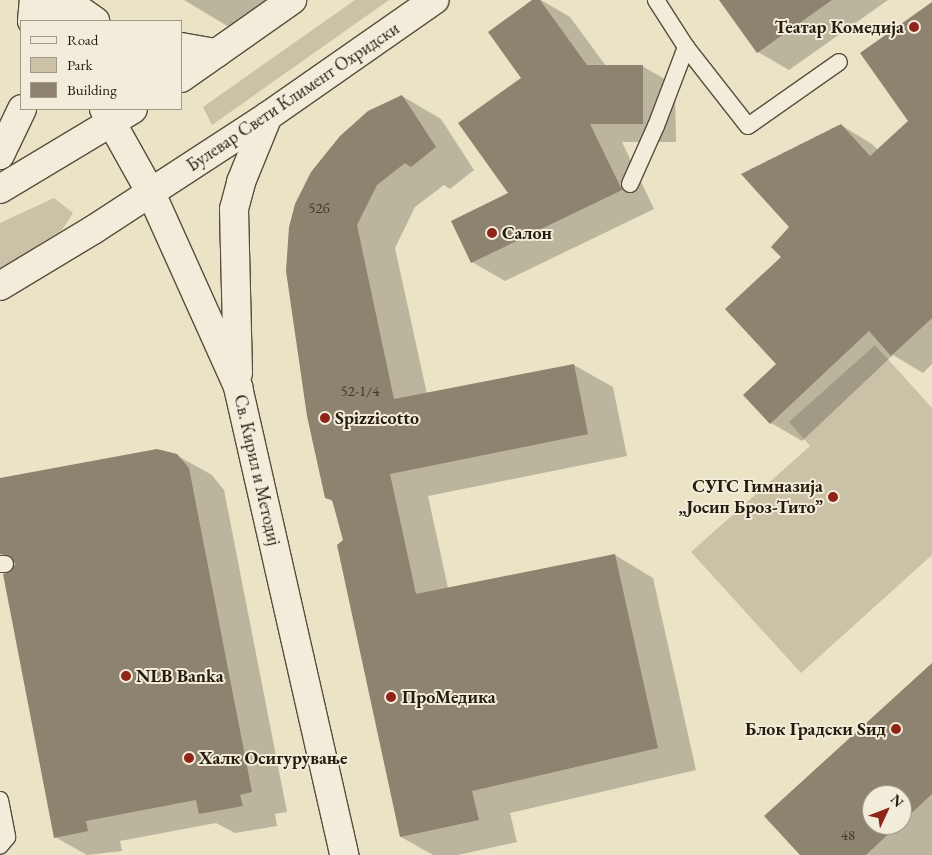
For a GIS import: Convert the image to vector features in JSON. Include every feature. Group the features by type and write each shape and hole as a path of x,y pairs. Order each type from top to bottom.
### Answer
{"street":[{"path":"32,20 34,0"},
{"path":"46,0 56,20"},
{"path":"65,0 94,20"},
{"path":"182,77 292,0"},
{"name":"Булевар Свети Климент Охридски","path":"0,286 151,193 268,116 434,0"},
{"path":"182,47 216,53"},
{"path":"0,155 22,110"},
{"path":"0,189 116,113"},
{"name":"Св. Кирил и Методиј","path":"116,113 238,387 344,855"},
{"path":"238,387 234,209 241,182 268,116"}],"lane":[{"path":"656,0 686,47 748,126 839,62"},
{"path":"630,184 656,126 686,47"},
{"path":"0,800 7,837 0,846"}],"green space":[{"path":"355,0 389,0 212,125 203,107"},
{"path":"54,198 73,213 62,230 0,270 0,223"},
{"name":"СУГС Гимназија „Јосип Броз-Тито”","path":"875,345 932,408 932,555 801,673 691,552 810,446 789,422"}],"building":[{"path":"532,0 540,0 587,65 643,65 643,124 590,124 622,190 471,263 451,221 508,193 458,123 521,78 488,32"},
{"name":"Театар Комедија","path":"719,0 832,0 757,53"},
{"path":"932,2 932,318 891,356 869,331 770,424 743,395 776,364 725,309 781,257 771,247 789,227 741,174 841,124 870,156 908,121 860,53"},
{"path":"402,95 436,147 411,167 405,163 377,185 357,225 394,399 574,364 588,434 390,474 416,594 615,554 658,748 472,791 479,820 400,837 337,545 343,540 332,500 325,498 307,416 286,271 289,227 295,204 311,172 340,136 368,111"},
{"name":"NLB Banka","path":"157,449 177,454 189,468 252,792 240,795 243,806 199,814 196,800 86,821 88,831 54,838 3,574 10,572 15,564 10,556 0,554 0,478"},
{"name":"Блок Градски Sид","path":"932,663 932,794 912,813 912,785 862,785 862,835 887,835 866,855 800,855 764,816"}],"place":[{"name":"Театар Комедија","path":"914,27"},
{"name":"Салон","path":"492,233"},
{"name":"Spizzicotto","path":"325,418"},
{"name":"СУГС Гимназија „Јосип Броз-Тито”","path":"833,497"},
{"name":"NLB Banka","path":"126,676"},
{"name":"ПроМедика","path":"391,697"},
{"name":"Блок Градски Sид","path":"896,729"},
{"name":"Халк Осигурување","path":"189,758"}]}
